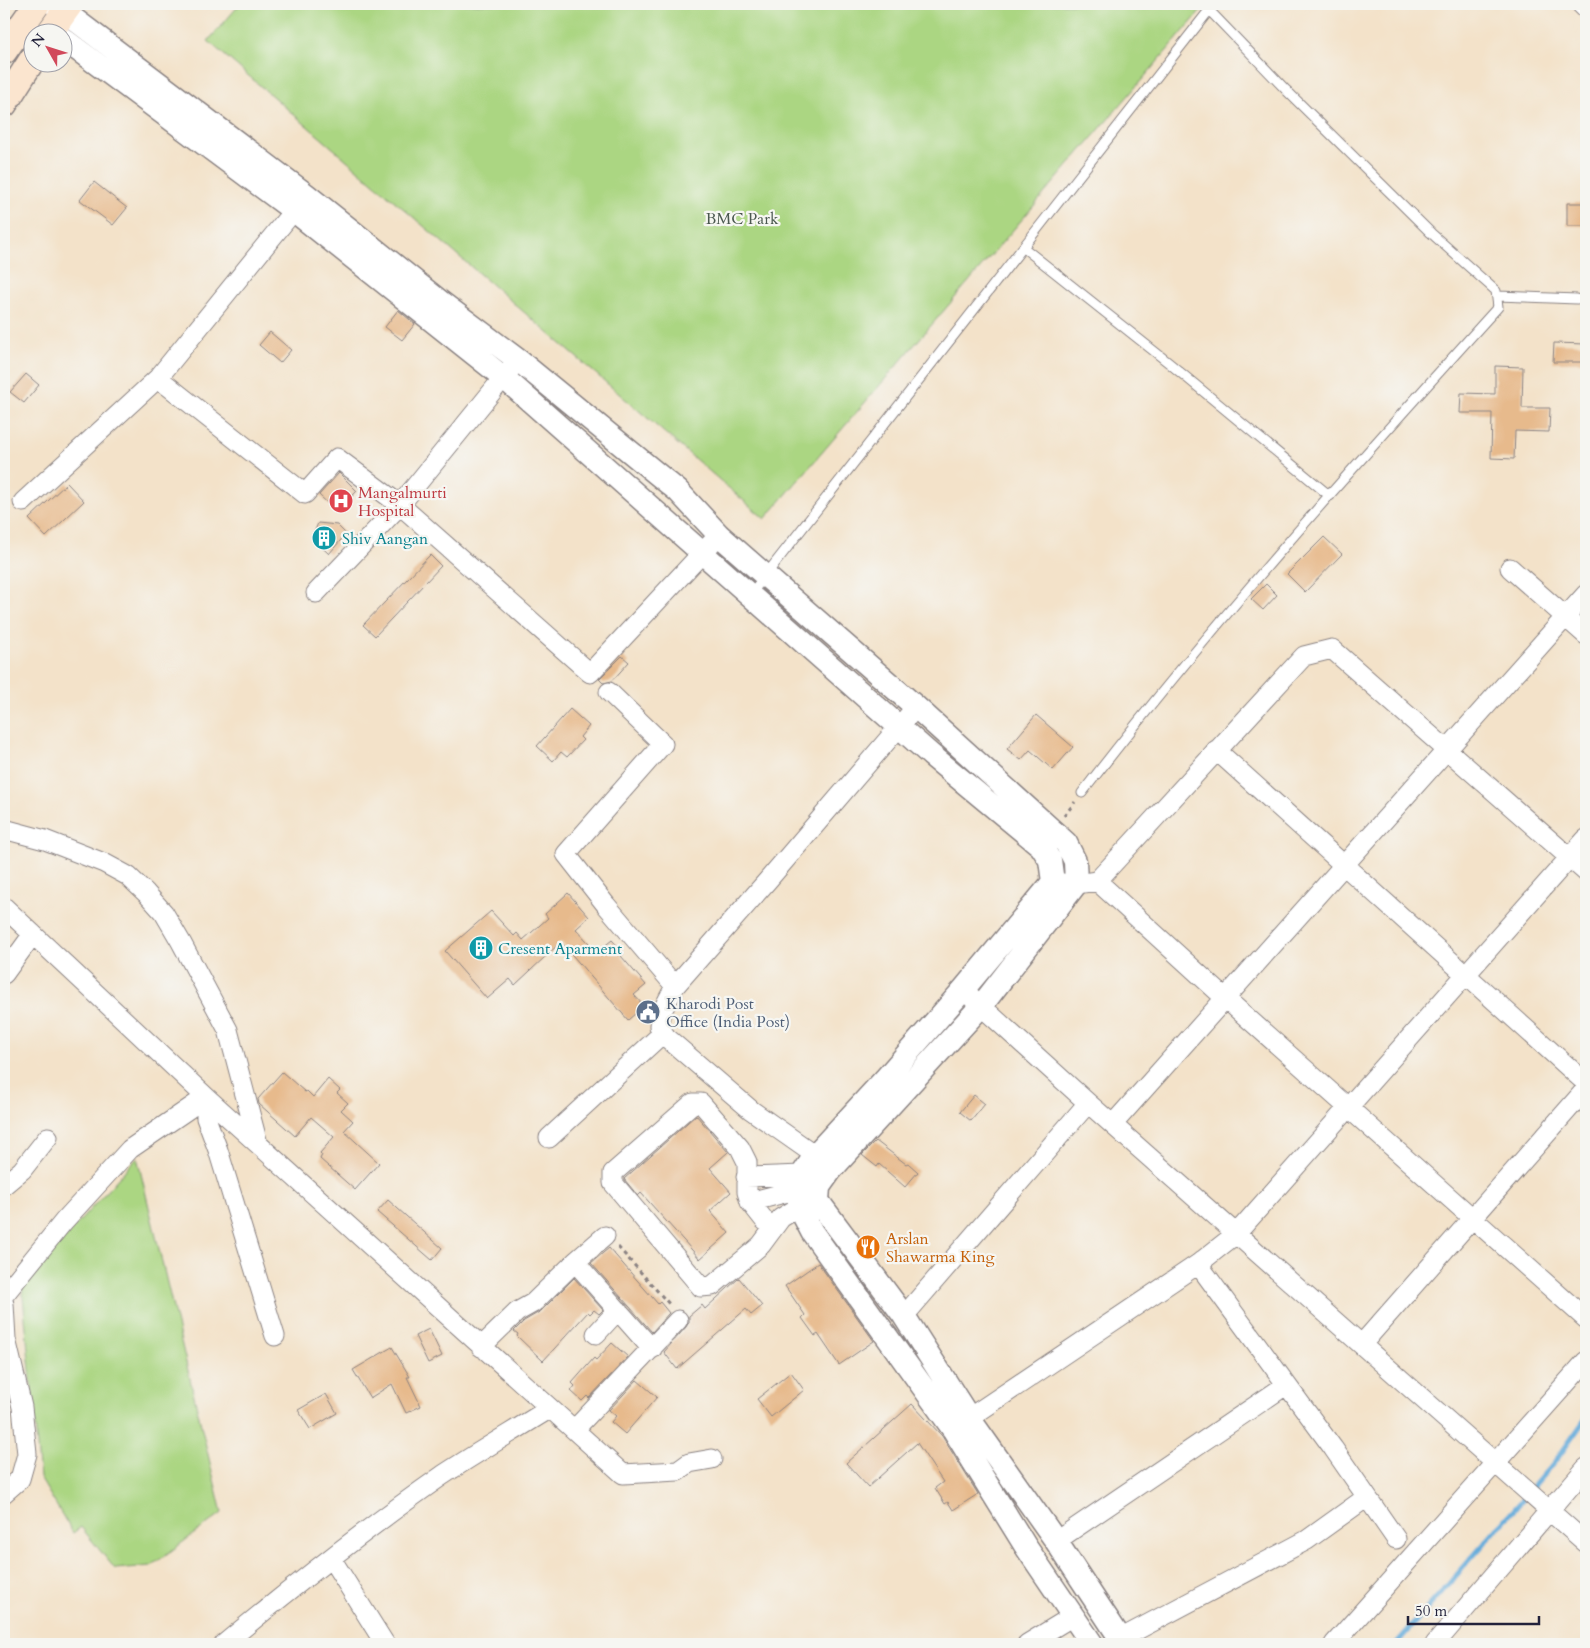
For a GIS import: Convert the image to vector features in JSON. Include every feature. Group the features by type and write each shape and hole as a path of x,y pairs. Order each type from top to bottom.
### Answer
{"main road":[{"path":"4,104 16,52 33,11"}],"street":[{"path":"1582,4 1586,9"},
{"path":"33,11 58,22"},
{"path":"72,32 300,202 518,360 678,491 719,535 948,736 1015,811 1050,860 1053,882 964,990 886,1080 815,1155 800,1190 761,1245 712,1286 701,1287 612,1184 613,1173 693,1103 701,1103 740,1148 747,1162 747,1192 750,1202 765,1221"},
{"path":"300,202 503,377 931,754 1015,811 1052,831 1066,843 1087,883 1226,998 1586,1319"},
{"path":"23,502 158,378 300,202"},
{"path":"316,593 400,505 518,360"},
{"path":"158,378 305,494 337,458 400,505 590,673 719,535"},
{"path":"1510,568 1586,635"},
{"path":"1113,1124 1586,594"},
{"path":"1366,1497 1306,1540 1122,1642 1056,1540 969,1418 904,1316 818,1201 819,1187 831,1170 982,1005 1087,883 1304,656 1332,649 1586,872"},
{"path":"609,692 663,744 566,854 606,905 675,986"},
{"path":"831,1170 815,1155 751,1110 663,1033 659,1026 660,1015 675,986 916,707"},
{"path":"931,754 948,736"},
{"path":"1216,750 1586,1083"},
{"path":"4,829 45,840 104,863 128,876 164,914 228,1030 258,1144"},
{"path":"969,1418 1198,1264 1236,1234 1586,839"},
{"path":"1053,882 1087,883"},
{"path":"4,907 206,1097 623,1474 678,1471 689,1463 712,1459"},
{"path":"4,974 33,934"},
{"path":"964,990 1088,1103 1586,1543"},
{"path":"549,1138 663,1033"},
{"path":"1362,1344 1586,1089"},
{"path":"4,1295 64,1221 130,1149 206,1097"},
{"path":"206,1097 206,1118 218,1150 275,1336"},
{"path":"904,1316 1088,1103"},
{"path":"4,1185 22,1170 48,1137"},
{"path":"746,1176 800,1190"},
{"path":"750,1202 800,1190"},
{"path":"800,1190 812,1232 952,1429 1026,1547 1092,1644"},
{"path":"481,1347 517,1312 533,1303 605,1236"},
{"path":"575,1262 652,1349"},
{"path":"1198,1264 1396,1539"},
{"path":"4,1304 6,1339 22,1407 26,1454 20,1479 4,1493"},
{"path":"596,1334 618,1310"},
{"path":"575,1430 678,1320"},
{"path":"1334,1644 1586,1360"},
{"path":"1056,1540 1286,1384"},
{"path":"224,1644 331,1558 445,1474 550,1409"},
{"path":"1442,1642 1546,1507 1586,1468"},
{"path":"988,1485 1009,1473"},
{"path":"331,1558 385,1644"},
{"path":"1027,1644 1073,1616"}],"lane":[{"path":"750,595 1212,7 1286,90 1431,233 1496,291 1498,307 1217,626 1122,741 1082,793"},
{"path":"1024,248 1169,363 1330,496"},
{"path":"1497,296 1577,299"}],"path":[{"path":"1052,831 1082,793"},
{"path":"605,1236 609,1236 677,1313 678,1320"}],"green space":[{"name":"BMC Park","path":"240,4 1207,4 765,519 208,41"},
{"path":"137,1157 222,1513 151,1566 115,1569 81,1527 73,1533 40,1478 22,1286"}],"building":[{"path":"94,182 127,208 113,225 80,200"},
{"path":"1567,203 1586,203 1586,226 1567,226"},
{"path":"398,310 415,324 402,340 385,327"},
{"path":"270,332 291,350 280,363 259,345"},
{"path":"1554,343 1586,344 1586,362 1553,362"},
{"path":"1495,366 1523,367 1522,408 1550,408 1549,432 1515,431 1514,459 1491,458 1492,413 1460,413 1461,393 1495,394"},
{"path":"26,374 39,385 24,403 10,392"},
{"path":"339,473 357,491 337,512 319,495"},
{"path":"67,483 84,501 46,537 29,519"},
{"name":"Shiv Aangan","path":"318,523 337,525 346,534 329,554 312,538"},
{"path":"1324,537 1342,554 1305,592 1287,574"},
{"path":"430,555 441,566 375,636 363,625"},
{"path":"1266,584 1277,595 1263,610 1251,599"},
{"path":"622,656 629,662 612,681 603,683 599,679"},
{"path":"570,709 589,726 580,737 583,740 567,757 561,752 553,761 537,746"},
{"path":"1036,715 1073,747 1053,770 1030,750 1021,760 1007,749"},
{"path":"568,893 589,917 576,929 597,952 612,940 624,953 621,956 646,985 634,995 644,1006 628,1020 561,942 515,985 510,979 487,999 445,951 491,911 514,936 517,933 523,940 548,918 545,914"},
{"path":"282,1072 313,1097 328,1079 340,1090 337,1093 348,1103 341,1110 353,1121 344,1131 379,1163 355,1190 320,1159 322,1155 320,1153 334,1137 311,1117 295,1136 259,1104 258,1099"},
{"path":"974,1095 985,1104 971,1121 960,1112"},
{"path":"696,1115 728,1152 710,1168 731,1192 710,1211 729,1233 700,1259 641,1193 638,1196 624,1179"},
{"path":"876,1141 918,1172 905,1187 879,1164 877,1167 862,1155"},
{"path":"388,1200 442,1248 432,1260 377,1212"},
{"path":"609,1248 658,1304 660,1302 669,1313 652,1332 591,1263"},
{"path":"818,1263 874,1341 839,1365 818,1334 815,1336 802,1318 805,1315 785,1286"},
{"path":"574,1278 603,1310 599,1314 594,1310 590,1314 588,1312 543,1361 514,1331 524,1321 541,1311"},
{"path":"739,1278 762,1306 751,1315 746,1309 677,1369 664,1352 686,1327 689,1322 689,1316 702,1305 705,1309"},
{"path":"429,1329 442,1356 428,1363 415,1336"},
{"path":"612,1343 628,1357 589,1398 587,1396 582,1401 571,1391 575,1386 572,1383 594,1358 596,1360"},
{"path":"392,1347 410,1377 407,1377 421,1406 406,1413 392,1384 370,1398 353,1370"},
{"path":"791,1372 804,1390 771,1417 757,1399"},
{"path":"637,1380 657,1397 625,1434 611,1422 616,1416 609,1410"},
{"path":"326,1394 337,1413 310,1429 298,1410"},
{"path":"912,1404 942,1436 978,1494 953,1510 948,1502 945,1504 935,1488 943,1482 917,1443 868,1487 846,1463"}],"waterway":[{"path":"1531,1489 1557,1459 1586,1418"},
{"path":"1396,1644 1526,1496"}],"place":[{"name":"Mangalmurti Hospital","path":"341,501"},
{"name":"Shiv Aangan","path":"324,538"},
{"name":"Cresent Aparment","path":"481,948"},
{"name":"Kharodi Post Office (India Post)","path":"648,1012"},
{"name":"Arslan Shawarma King","path":"868,1247"}]}
